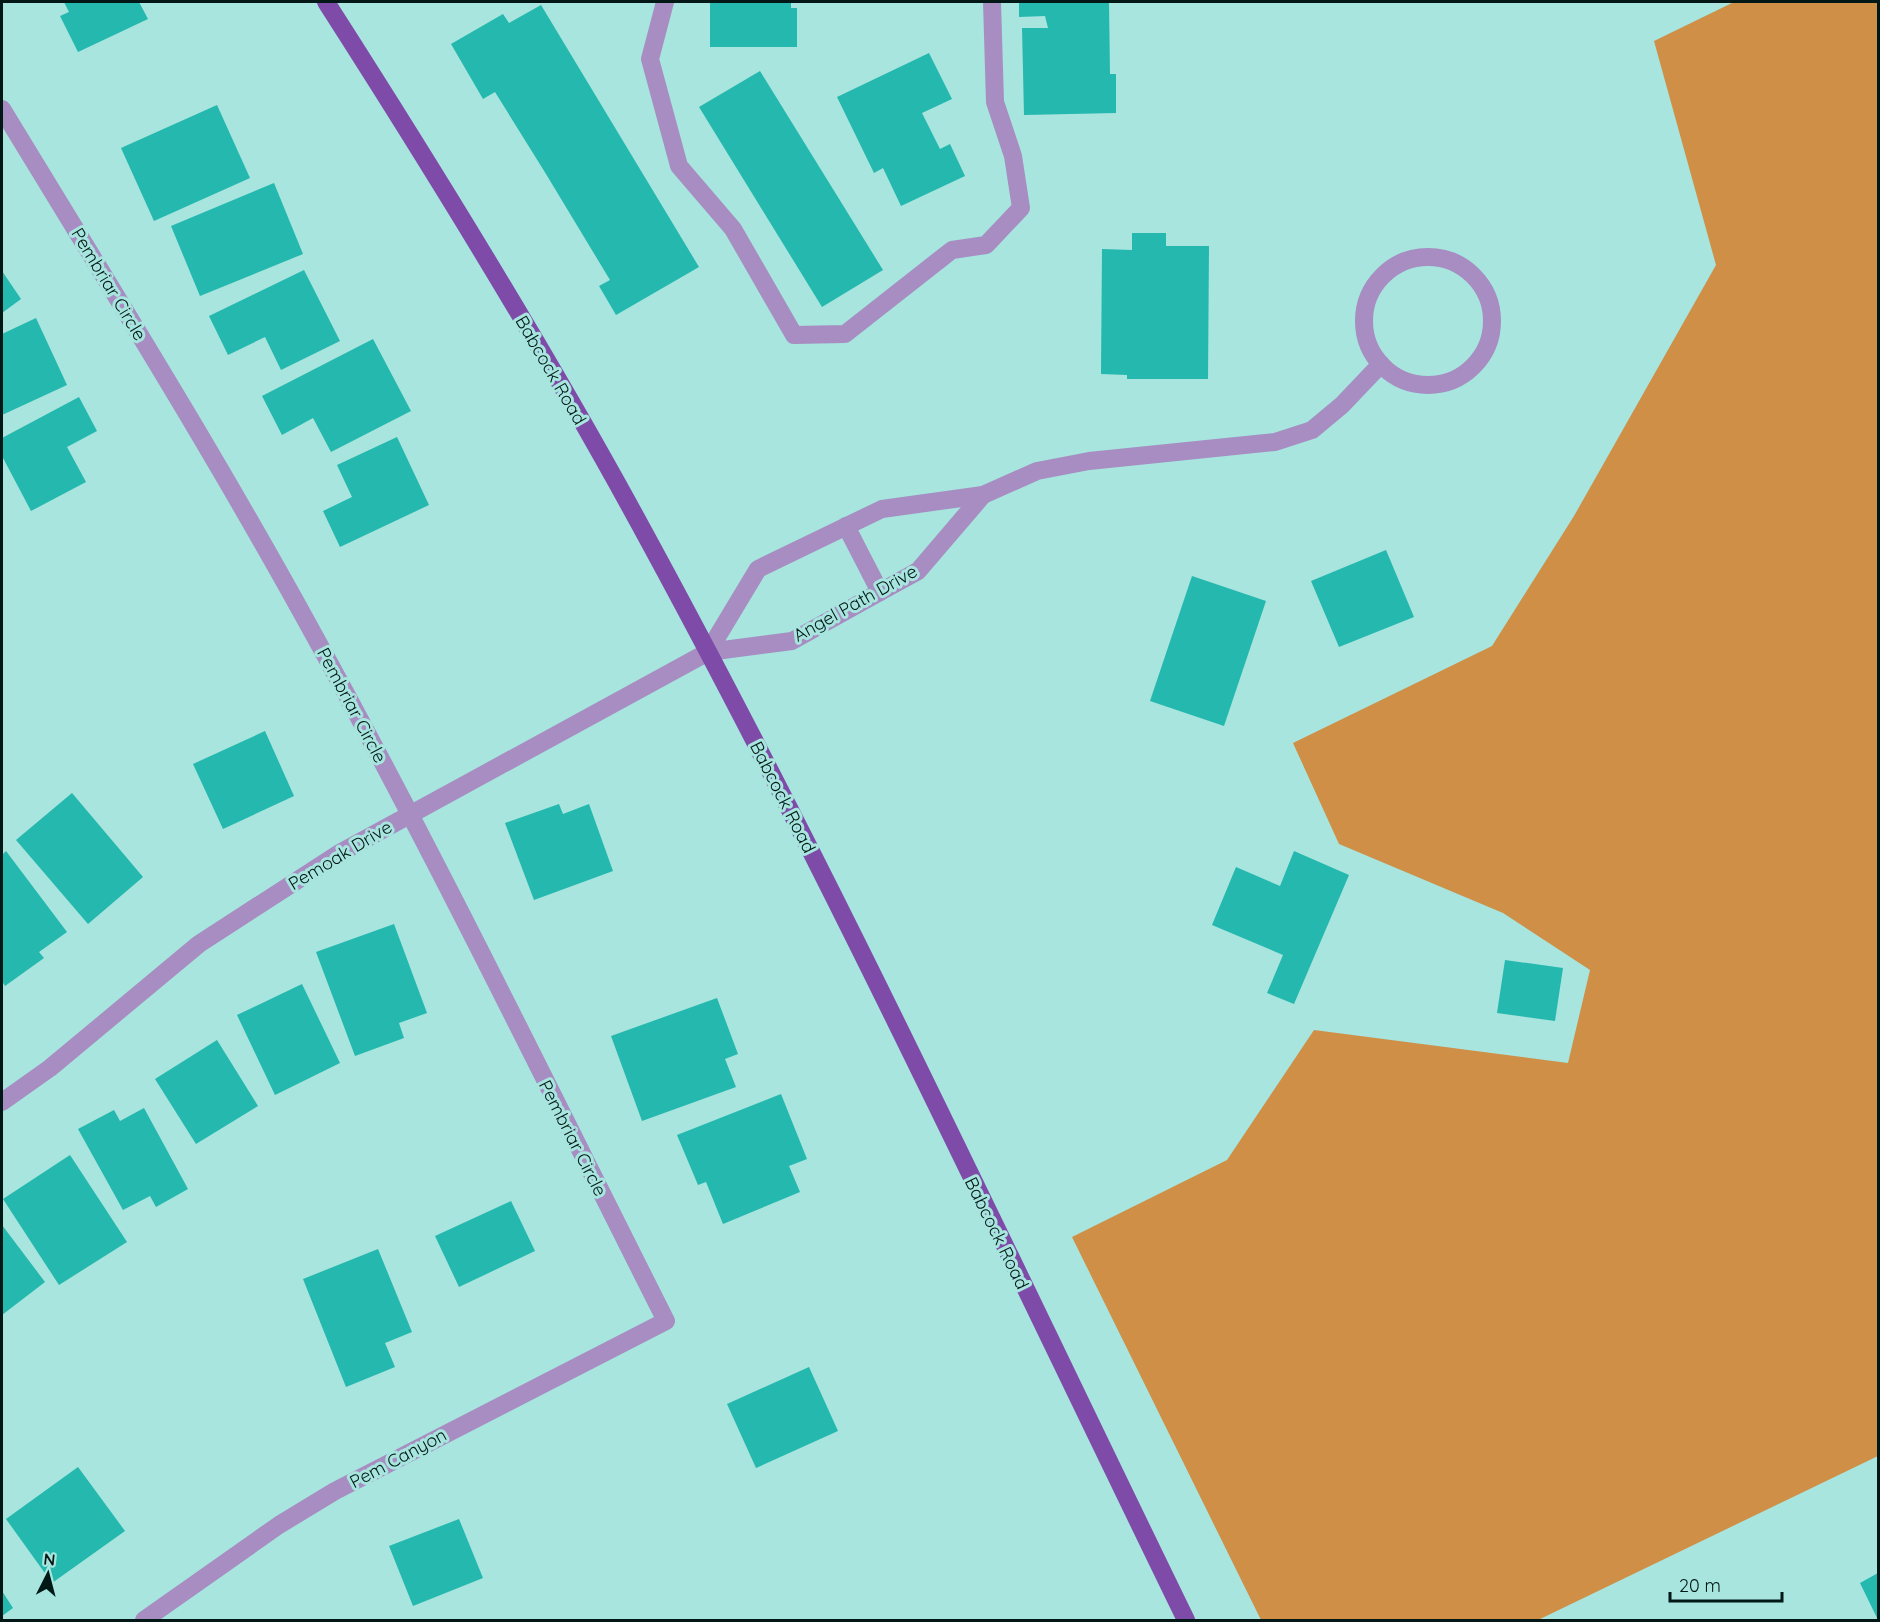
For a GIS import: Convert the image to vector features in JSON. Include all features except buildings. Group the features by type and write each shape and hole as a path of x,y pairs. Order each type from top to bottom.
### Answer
{"main road":[{"name":"Babcock Road","path":"326,2 425,157 535,342 638,521 708,652 822,874 1186,1620"}],"street":[{"path":"665,2 650,59 679,166 733,229 794,334 845,334 952,250 986,245 1021,208 1013,156 995,102 992,2"},
{"name":"Pembriar Circle","path":"2,109 210,451 410,813 666,1321"},
{"path":"1426,256 1444,258 1461,265 1475,277 1485,291 1492,309 1492,327 1488,345 1478,361 1465,373 1449,381 1430,385 1412,383 1395,376 1381,364 1371,350 1365,332 1364,314 1373,288 1391,268 1407,260 1426,256"},
{"name":"Angel Path Drive","path":"708,652 758,569 882,509 983,495 1037,471 1089,461 1275,442 1312,430 1342,405 1381,364"},
{"name":"Angel Path Drive","path":"708,652 792,641 918,571 983,495"},
{"path":"846,526 880,592"},
{"name":"Pemoak Drive","path":"2,1102 50,1068 199,944 338,854 708,652"},
{"name":"Pem Canyon","path":"144,1620 279,1525 335,1491 666,1321"}],"shaded area":[{"path":"1734,2 1878,2 1878,1456 1538,1620 1261,1620 1072,1237 1227,1160 1314,1030 1568,1063 1590,970 1503,913 1339,844 1293,743 1492,646 1574,516 1716,265 1654,41"}]}
